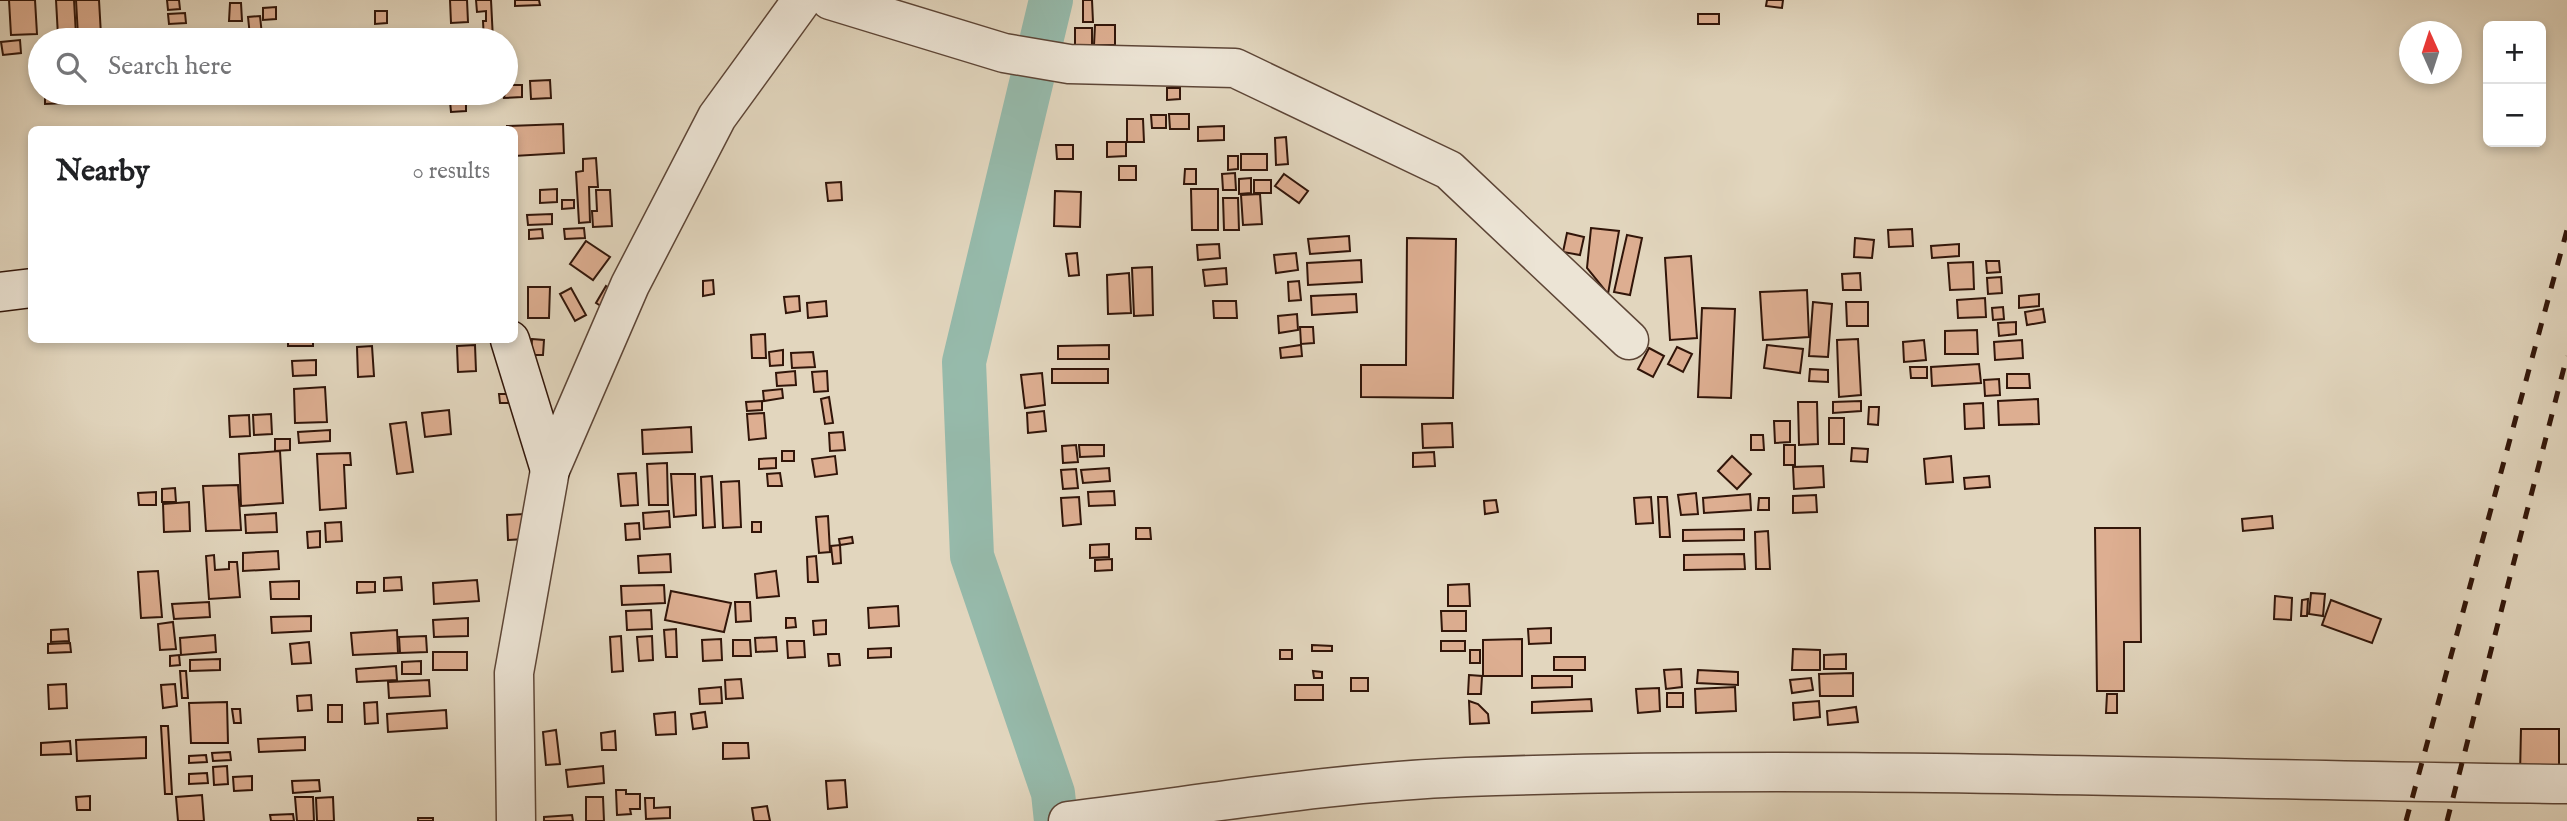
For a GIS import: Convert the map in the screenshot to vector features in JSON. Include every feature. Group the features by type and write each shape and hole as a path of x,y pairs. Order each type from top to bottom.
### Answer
{"street":[{"path":"516,821 514,673 550,470 629,285 717,117 802,0"},
{"path":"830,0 1004,52 1069,64 1235,68 1449,170 1629,340"},
{"path":"0,292 28,289"},
{"path":"511,343 550,470"},
{"path":"1076,820 1308,789 1477,777 1797,772 2567,784"}],"building":[{"path":"9,0 35,0 37,28 28,28 28,34 11,35"},
{"path":"56,0 74,0 76,28 58,28"},
{"path":"76,0 99,0 101,28 78,28"},
{"path":"167,0 179,0 180,9 168,10"},
{"path":"450,0 467,0 468,22 451,23"},
{"path":"476,0 491,0 492,28 483,28 486,11 477,12"},
{"path":"515,0 539,0 540,5 515,6"},
{"path":"1083,0 1092,0 1093,22 1083,22"},
{"path":"1767,0 1783,0 1782,8 1766,6"},
{"path":"230,3 241,3 242,21 229,21"},
{"path":"276,7 276,19 263,20 263,8"},
{"path":"375,11 387,11 387,23 375,24"},
{"path":"185,13 186,23 169,24 168,14"},
{"path":"1698,14 1719,14 1719,24 1698,24"},
{"path":"260,16 261,28 249,28 248,17"},
{"path":"1095,25 1115,25 1115,45 1094,45"},
{"path":"1075,28 1092,28 1092,46 1075,46"},
{"path":"20,40 21,53 3,55 1,42"},
{"path":"550,80 551,98 531,99 530,81"},
{"path":"518,85 522,85 522,97 518,97"},
{"path":"1167,88 1180,88 1180,99 1167,100"},
{"path":"450,105 466,105 466,111 451,112"},
{"path":"1169,114 1189,114 1189,129 1170,129"},
{"path":"1151,115 1166,115 1166,128 1152,128"},
{"path":"1127,119 1143,119 1144,142 1127,142"},
{"path":"563,124 564,153 518,156 518,126 507,126"},
{"path":"1224,126 1224,140 1198,141 1198,127"},
{"path":"1286,137 1288,164 1276,165 1275,138"},
{"path":"1107,142 1126,142 1126,156 1107,157"},
{"path":"1056,145 1073,145 1073,159 1057,159"},
{"path":"1241,154 1267,154 1267,170 1241,170"},
{"path":"1228,156 1238,156 1238,169 1228,170"},
{"path":"596,158 598,187 589,187 590,222 579,223 576,172 583,171 583,159"},
{"path":"1119,166 1136,166 1136,180 1119,180"},
{"path":"1185,169 1196,169 1196,184 1184,184"},
{"path":"1235,173 1236,190 1223,190 1222,174"},
{"path":"1284,174 1308,191 1299,203 1275,186"},
{"path":"1251,178 1251,193 1239,194 1239,179"},
{"path":"1254,180 1271,180 1271,193 1254,193"},
{"path":"841,182 842,200 828,201 826,183"},
{"path":"557,189 557,202 540,203 540,190"},
{"path":"1191,189 1218,189 1218,230 1192,230"},
{"path":"596,190 610,190 612,226 593,227 592,211 597,211"},
{"path":"1055,191 1081,192 1080,227 1054,226"},
{"path":"1260,194 1262,224 1243,225 1241,195"},
{"path":"1223,198 1238,198 1239,230 1224,230"},
{"path":"562,200 574,200 574,208 562,209"},
{"path":"552,214 552,224 528,225 527,215"},
{"path":"584,228 585,238 565,239 564,229"},
{"path":"1591,228 1619,231 1608,294 1587,268"},
{"path":"542,229 543,238 529,239 529,230"},
{"path":"1912,229 1913,246 1889,247 1888,230"},
{"path":"1567,233 1584,237 1580,255 1563,252"},
{"path":"1627,235 1642,238 1630,295 1614,292"},
{"path":"1349,236 1350,251 1310,254 1308,239"},
{"path":"1407,238 1456,239 1453,398 1361,397 1361,365 1406,365"},
{"path":"1855,238 1874,240 1872,258 1854,257"},
{"path":"586,241 610,257 593,280 570,264"},
{"path":"1219,244 1220,258 1198,260 1197,245"},
{"path":"1959,244 1959,256 1932,258 1931,246"},
{"path":"1077,253 1079,275 1069,276 1066,254"},
{"path":"1296,253 1298,270 1276,273 1274,255"},
{"path":"1691,256 1697,338 1670,340 1665,258"},
{"path":"1361,260 1362,282 1308,285 1307,263"},
{"path":"1986,261 1999,261 2000,272 1987,273"},
{"path":"1973,262 1974,289 1950,290 1948,263"},
{"path":"1152,267 1153,315 1134,316 1132,268"},
{"path":"1226,268 1227,284 1205,286 1203,270"},
{"path":"1129,273 1131,313 1108,314 1107,275"},
{"path":"1860,273 1861,290 1843,290 1842,274"},
{"path":"2001,277 2002,293 1988,294 1987,278"},
{"path":"713,280 714,294 703,296 703,281"},
{"path":"1299,281 1301,300 1289,301 1288,282"},
{"path":"606,286 620,295 609,311 596,303"},
{"path":"528,287 550,287 549,318 528,318"},
{"path":"571,288 586,315 575,321 560,294"},
{"path":"1807,290 1809,337 1763,340 1760,292"},
{"path":"1356,294 1357,312 1312,315 1311,296"},
{"path":"2039,294 2039,306 2019,308 2019,296"},
{"path":"799,296 800,311 786,313 784,297"},
{"path":"1985,298 1986,317 1958,318 1957,300"},
{"path":"826,301 827,316 808,318 807,303"},
{"path":"1213,301 1236,301 1237,318 1214,318"},
{"path":"1813,302 1832,304 1828,357 1809,356"},
{"path":"1846,302 1868,302 1868,326 1847,326"},
{"path":"2003,307 2004,319 1993,320 1992,308"},
{"path":"1702,308 1735,309 1731,398 1698,397"},
{"path":"2043,309 2045,322 2027,325 2025,312"},
{"path":"1297,314 1298,330 1279,333 1278,316"},
{"path":"2016,322 2016,334 1999,336 1998,323"},
{"path":"1300,327 1313,327 1314,343 1301,344"},
{"path":"1977,330 1978,354 1945,354 1945,331"},
{"path":"765,334 766,358 752,358 751,335"},
{"path":"532,339 544,340 543,355 531,355"},
{"path":"1858,339 1861,395 1839,397 1837,340"},
{"path":"1924,340 1926,360 1904,362 1903,342"},
{"path":"2022,340 2023,358 1995,360 1994,342"},
{"path":"288,343 313,343 313,346 288,346"},
{"path":"475,345 476,371 458,372 457,346"},
{"path":"1109,345 1109,359 1058,359 1058,346"},
{"path":"1301,345 1302,356 1281,358 1280,348"},
{"path":"1767,345 1803,349 1800,373 1764,368"},
{"path":"372,346 374,376 358,377 357,347"},
{"path":"1677,347 1692,354 1683,372 1668,364"},
{"path":"1649,348 1664,356 1653,377 1638,369"},
{"path":"783,350 783,365 770,366 769,352"},
{"path":"813,352 815,367 792,368 791,353"},
{"path":"316,360 316,375 293,376 292,361"},
{"path":"1979,364 1981,383 1932,386 1931,367"},
{"path":"1910,367 1927,367 1927,378 1911,378"},
{"path":"1052,369 1108,369 1108,383 1052,383"},
{"path":"1810,369 1828,370 1828,382 1809,381"},
{"path":"795,371 796,385 777,386 776,373"},
{"path":"827,371 828,391 814,392 812,372"},
{"path":"1042,373 1045,405 1025,408 1021,375"},
{"path":"2007,374 2029,374 2030,388 2007,388"},
{"path":"1999,379 2000,395 1985,396 1984,380"},
{"path":"325,387 327,422 295,423 294,389"},
{"path":"782,389 783,398 764,401 763,391"},
{"path":"499,394 508,394 509,403 500,403"},
{"path":"829,397 833,423 825,424 821,399"},
{"path":"2038,399 2039,424 1999,425 1998,401"},
{"path":"762,401 762,410 747,411 746,402"},
{"path":"1861,401 1861,411 1833,413 1833,402"},
{"path":"1798,402 1817,402 1818,444 1799,445"},
{"path":"1983,403 1984,428 1965,429 1964,404"},
{"path":"1869,407 1879,407 1878,425 1868,424"},
{"path":"449,410 451,434 425,437 422,413"},
{"path":"1044,411 1046,431 1028,433 1027,413"},
{"path":"764,413 766,438 749,440 747,414"},
{"path":"271,414 272,434 254,435 253,415"},
{"path":"249,415 250,436 230,437 229,416"},
{"path":"1829,418 1844,418 1844,444 1829,444"},
{"path":"1774,421 1790,421 1790,442 1775,443"},
{"path":"406,422 413,472 397,474 390,424"},
{"path":"1452,423 1453,447 1423,448 1422,424"},
{"path":"691,427 692,452 643,454 642,430"},
{"path":"330,430 330,441 299,443 298,432"},
{"path":"843,432 845,450 830,451 829,433"},
{"path":"1751,435 1763,435 1764,450 1751,450"},
{"path":"275,439 290,439 290,450 275,451"},
{"path":"1076,445 1078,462 1063,463 1062,446"},
{"path":"1079,445 1104,445 1104,456 1080,457"},
{"path":"1784,445 1795,445 1795,465 1784,465"},
{"path":"1852,448 1868,449 1867,462 1851,461"},
{"path":"280,451 283,503 241,506 239,454"},
{"path":"782,451 794,451 794,461 782,461"},
{"path":"1434,452 1435,466 1413,467 1413,453"},
{"path":"350,453 351,465 344,465 346,508 320,510 317,454"},
{"path":"835,456 837,474 815,477 812,459"},
{"path":"1732,456 1751,474 1737,489 1718,471"},
{"path":"1951,456 1953,482 1926,484 1924,459"},
{"path":"776,458 776,468 759,469 759,459"},
{"path":"667,463 668,505 649,505 647,464"},
{"path":"1823,466 1824,487 1794,489 1793,467"},
{"path":"1109,468 1110,481 1083,483 1081,470"},
{"path":"1076,469 1078,488 1063,489 1061,470"},
{"path":"636,473 638,505 621,506 618,474"},
{"path":"780,473 782,486 768,486 767,474"},
{"path":"671,474 695,474 696,515 674,517"},
{"path":"712,476 715,527 703,528 701,477"},
{"path":"1989,476 1990,487 1965,489 1964,478"},
{"path":"739,481 741,527 723,528 721,482"},
{"path":"238,485 241,530 206,531 203,486"},
{"path":"175,488 176,502 162,502 162,489"},
{"path":"1114,491 1115,505 1089,506 1088,492"},
{"path":"156,492 156,505 139,505 138,493"},
{"path":"1696,493 1698,514 1681,515 1678,495"},
{"path":"1750,494 1751,510 1704,513 1703,498"},
{"path":"1816,495 1817,512 1793,513 1793,496"},
{"path":"1079,497 1081,524 1063,526 1061,498"},
{"path":"1651,497 1653,523 1636,524 1634,498"},
{"path":"1658,497 1667,497 1670,537 1660,537"},
{"path":"1759,498 1769,498 1769,510 1758,510"},
{"path":"1496,500 1498,512 1485,514 1484,501"},
{"path":"189,502 190,531 164,532 163,504"},
{"path":"669,511 670,527 644,529 643,513"},
{"path":"276,513 277,532 246,533 245,515"},
{"path":"524,514 525,539 508,540 507,515"},
{"path":"828,516 830,552 819,553 816,517"},
{"path":"2272,516 2273,528 2243,531 2242,519"},
{"path":"341,522 342,541 326,542 325,523"},
{"path":"752,522 761,522 761,532 752,532"},
{"path":"639,523 640,539 626,540 625,524"},
{"path":"1136,528 1150,528 1151,539 1136,539"},
{"path":"2095,528 2140,528 2141,642 2124,642 2124,691 2097,691"},
{"path":"1744,529 1744,540 1683,541 1683,530"},
{"path":"320,531 320,547 308,548 307,532"},
{"path":"1768,531 1770,569 1756,569 1755,532"},
{"path":"852,537 853,543 840,545 839,539"},
{"path":"1109,544 1109,557 1090,558 1090,545"},
{"path":"840,545 841,563 833,564 831,546"},
{"path":"278,551 279,569 243,571 243,553"},
{"path":"670,554 671,572 639,573 638,556"},
{"path":"1744,554 1745,569 1684,570 1684,555"},
{"path":"214,555 215,570 229,569 229,562 237,562 240,597 209,599 206,556"},
{"path":"816,556 818,582 808,582 807,557"},
{"path":"1112,559 1112,570 1095,571 1095,560"},
{"path":"158,571 162,617 141,618 138,572"},
{"path":"776,571 779,596 757,598 755,574"},
{"path":"401,577 402,590 384,591 384,578"},
{"path":"477,580 479,601 434,604 433,583"},
{"path":"299,581 299,599 271,599 270,582"},
{"path":"357,582 375,582 375,592 357,593"},
{"path":"1469,584 1470,606 1448,606 1448,585"},
{"path":"664,585 665,603 622,605 621,586"},
{"path":"671,591 731,603 724,632 665,620"},
{"path":"2311,593 2325,594 2323,616 2309,614"},
{"path":"2275,596 2292,598 2291,620 2274,619"},
{"path":"2308,599 2307,616 2301,616 2302,600"},
{"path":"2331,600 2381,619 2372,643 2322,625"},
{"path":"209,602 210,617 174,619 172,604"},
{"path":"735,602 750,602 751,621 736,622"},
{"path":"898,606 899,626 869,628 868,608"},
{"path":"651,610 652,629 627,630 626,611"},
{"path":"1441,611 1466,611 1466,631 1442,631"},
{"path":"311,616 311,631 272,633 271,617"},
{"path":"468,618 468,636 434,637 433,620"},
{"path":"786,618 795,618 796,627 786,628"},
{"path":"826,620 826,634 814,635 813,621"},
{"path":"173,622 176,649 160,650 158,624"},
{"path":"1551,628 1551,643 1529,644 1528,629"},
{"path":"68,629 69,641 51,642 51,630"},
{"path":"676,629 677,657 666,657 664,630"},
{"path":"397,630 398,653 353,655 351,633"},
{"path":"215,635 216,652 181,655 180,638"},
{"path":"426,636 427,652 400,653 399,637"},
{"path":"621,636 623,671 612,672 610,637"},
{"path":"652,636 653,660 639,661 637,637"},
{"path":"776,637 777,651 756,652 755,638"},
{"path":"721,639 722,660 703,661 702,640"},
{"path":"1522,639 1522,676 1483,676 1483,640"},
{"path":"733,640 750,640 751,656 733,656"},
{"path":"787,641 804,641 805,657 788,658"},
{"path":"1441,641 1465,641 1465,651 1441,651"},
{"path":"309,642 311,663 292,664 290,644"},
{"path":"70,643 71,652 48,653 48,644"},
{"path":"1312,645 1332,646 1332,651 1312,651"},
{"path":"891,648 891,657 868,658 868,649"},
{"path":"1793,649 1820,650 1820,670 1792,670"},
{"path":"1280,650 1292,650 1292,659 1280,659"},
{"path":"1470,650 1480,650 1480,663 1470,663"},
{"path":"433,652 467,652 467,670 433,670"},
{"path":"828,654 839,654 840,665 829,666"},
{"path":"1846,654 1846,669 1824,669 1824,655"},
{"path":"179,655 180,665 170,666 170,656"},
{"path":"1554,657 1585,657 1585,670 1554,670"},
{"path":"220,659 220,670 190,671 190,660"},
{"path":"421,661 421,674 402,674 402,662"},
{"path":"396,666 397,680 357,682 356,669"},
{"path":"1681,669 1682,687 1666,689 1664,670"},
{"path":"1698,670 1738,672 1738,685 1697,683"},
{"path":"180,671 186,671 188,698 182,698"},
{"path":"1313,671 1322,672 1322,678 1314,678"},
{"path":"1853,673 1853,696 1820,696 1819,674"},
{"path":"1469,675 1482,676 1481,694 1468,694"},
{"path":"1532,676 1572,676 1572,687 1532,688"},
{"path":"1351,678 1368,678 1368,691 1351,691"},
{"path":"1811,678 1813,690 1792,693 1790,680"},
{"path":"741,679 743,698 726,699 725,680"},
{"path":"429,680 430,696 389,698 388,682"},
{"path":"66,684 67,708 49,709 48,685"},
{"path":"175,684 177,706 163,708 161,685"},
{"path":"1295,685 1323,685 1323,700 1295,700"},
{"path":"721,687 722,703 700,704 699,689"},
{"path":"1735,687 1736,711 1696,713 1695,689"},
{"path":"1659,688 1660,711 1638,713 1636,689"},
{"path":"1667,693 1683,693 1683,707 1667,707"},
{"path":"2107,694 2117,694 2117,713 2106,713"},
{"path":"311,695 312,710 298,711 297,696"},
{"path":"1591,699 1592,711 1532,713 1532,702"},
{"path":"1469,701 1478,704 1488,714 1489,723 1470,724"},
{"path":"1819,701 1820,717 1794,720 1793,703"},
{"path":"227,702 228,743 191,743 189,703"},
{"path":"377,702 378,723 365,724 364,703"},
{"path":"328,705 342,705 342,722 328,722"},
{"path":"1856,707 1858,722 1828,725 1827,711"},
{"path":"232,709 240,709 241,723 234,723"},
{"path":"446,710 447,728 388,732 387,714"},
{"path":"675,712 676,734 656,735 654,714"},
{"path":"705,712 707,727 693,729 691,714"},
{"path":"161,726 168,726 172,794 165,794"},
{"path":"2521,729 2559,729 2559,775 2520,775"},
{"path":"556,730 560,764 546,765 543,732"},
{"path":"615,731 616,750 602,750 601,733"},
{"path":"146,737 146,758 77,761 76,740"},
{"path":"305,737 305,750 259,752 258,739"},
{"path":"70,741 71,754 41,755 41,743"},
{"path":"723,743 748,743 749,758 723,759"},
{"path":"230,752 231,760 213,761 212,753"},
{"path":"206,755 207,762 189,763 189,756"},
{"path":"227,766 228,784 214,785 213,767"},
{"path":"603,766 604,783 568,787 566,770"},
{"path":"207,773 208,783 189,784 189,774"},
{"path":"252,776 252,790 234,791 233,777"},
{"path":"319,780 320,791 293,793 292,781"},
{"path":"845,780 847,807 828,809 826,781"},
{"path":"616,790 626,790 626,794 640,794 640,809 630,809 631,814 617,815"},
{"path":"202,795 204,821 178,821 176,797"},
{"path":"90,796 90,810 77,810 76,797"},
{"path":"295,797 313,797 314,821 297,821"},
{"path":"333,797 334,821 317,821 316,798"},
{"path":"586,797 603,797 604,821 586,821"},
{"path":"645,798 654,798 654,808 670,807 670,818 646,819"},
{"path":"767,806 770,821 754,821 752,808"},
{"path":"293,814 294,821 271,821 270,815"},
{"path":"572,815 573,821 544,821 544,817"},
{"path":"418,818 433,818 433,821 418,821"}],"waterway":[{"path":"1051,0 964,362 972,556 1053,793 1056,821"}],"railway":[{"path":"2406,821 2567,230"},
{"path":"2447,821 2567,356"}]}
